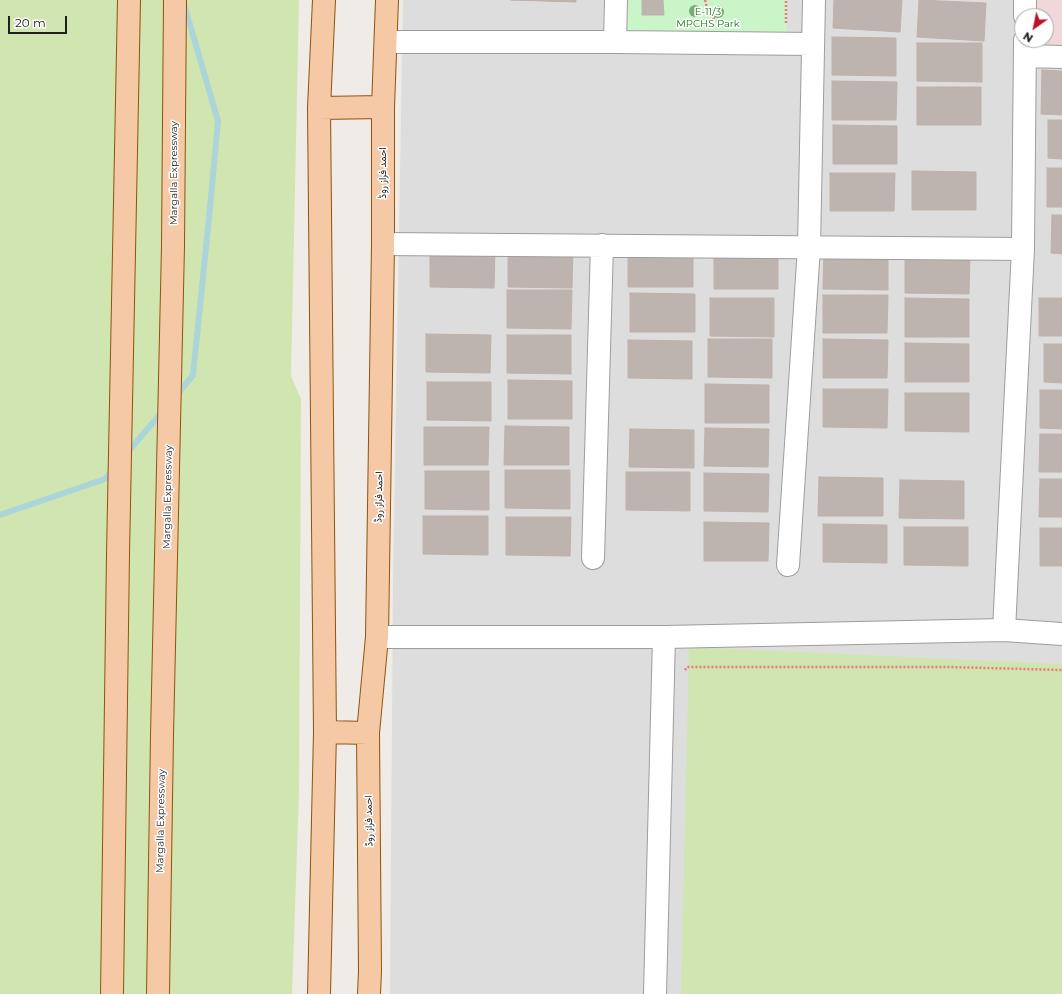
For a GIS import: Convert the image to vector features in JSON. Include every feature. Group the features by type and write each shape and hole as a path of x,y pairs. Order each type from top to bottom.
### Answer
{"main road":[{"path":"112,994 129,0"},
{"name":"Margalla Expressway","path":"158,994 173,246 175,0"},
{"path":"319,994 324,732 318,108 324,0"},
{"name":"احمد فراز روڈ","path":"369,994 368,733 376,637 383,244 383,107 387,42 387,0"},
{"path":"318,108 383,107"},
{"path":"324,732 368,733"}],"street":[{"path":"615,42 616,0"},
{"path":"788,565 809,247 814,0"},
{"path":"387,42 813,44"},
{"path":"1004,630 1023,249 1025,48 1062,57"},
{"path":"383,244 1023,249"},
{"path":"593,558 602,245"},
{"path":"376,637 664,637 1004,630 1062,634"},
{"path":"655,994 664,637"}],"path":[{"path":"705,0 708,12 720,26"},
{"path":"683,673 687,667 1062,670"}],"shaded area":[{"path":"403,0 1062,0 1062,994 390,994 393,580"},
{"path":"1025,0 1062,0 1062,56 1025,56 1025,48 1054,48 1054,8 1025,8"}],"green space":[{"path":"0,0 299,0 291,376 301,399 299,793 292,994 0,994"},
{"name":"E-11/3 MPCHS Park","path":"628,0 787,0 787,36 628,36"},
{"path":"689,647 1062,664 1062,994 681,994"}],"building":[{"path":"511,0 576,0 576,2"},
{"path":"642,0 663,0 664,15 642,15"},
{"path":"834,0 902,0 900,32 833,28"},
{"path":"919,0 986,3 984,41 917,37"},
{"path":"832,37 896,38 896,76 832,75"},
{"path":"917,43 982,43 982,82 917,81"},
{"path":"1042,70 1062,71 1062,115 1041,114"},
{"path":"832,81 897,82 896,120 832,120"},
{"path":"917,87 981,87 981,125 917,125"},
{"path":"1048,120 1062,120 1062,159 1048,158"},
{"path":"833,125 897,126 897,164 833,164"},
{"path":"1047,168 1062,168 1062,207 1047,207"},
{"path":"912,171 976,172 976,210 912,210"},
{"path":"830,173 895,173 894,211 830,211"},
{"path":"1052,215 1062,215 1062,254 1051,253"},
{"path":"628,248 693,249 693,287 628,287"},
{"path":"430,249 495,250 494,288 430,287"},
{"path":"508,249 573,249 572,288 508,287"},
{"path":"714,250 778,251 778,289 714,289"},
{"path":"824,251 888,251 888,290 823,289"},
{"path":"905,255 970,255 969,294 905,293"},
{"path":"507,290 572,290 571,329 507,328"},
{"path":"630,293 695,294 695,332 630,332"},
{"path":"823,295 888,295 887,333 823,333"},
{"path":"710,298 774,298 774,337 710,336"},
{"path":"905,298 969,299 969,337 905,337"},
{"path":"1039,298 1062,298 1062,336 1039,336"},
{"path":"426,334 491,335 490,373 426,372"},
{"path":"507,335 571,335 571,374 507,373"},
{"path":"708,339 772,339 772,378 708,377"},
{"path":"823,339 888,340 887,378 823,378"},
{"path":"628,340 692,341 692,379 628,378"},
{"path":"905,343 969,344 969,382 905,382"},
{"path":"1044,344 1062,344 1062,383 1044,382"},
{"path":"508,380 572,381 572,419 508,419"},
{"path":"427,382 491,382 491,421 427,420"},
{"path":"705,384 769,385 769,423 705,423"},
{"path":"823,389 888,389 887,428 823,427"},
{"path":"1040,390 1062,390 1062,429 1040,428"},
{"path":"905,393 969,393 969,432 905,431"},
{"path":"505,426 569,427 569,465 504,465"},
{"path":"424,427 489,427 488,465 424,465"},
{"path":"705,428 769,429 768,467 704,466"},
{"path":"630,429 694,430 694,468 629,467"},
{"path":"1040,434 1062,434 1062,472 1039,472"},
{"path":"505,470 570,470 570,509 505,508"},
{"path":"425,471 489,471 489,510 425,509"},
{"path":"626,472 690,472 690,511 626,510"},
{"path":"704,473 769,474 768,512 704,511"},
{"path":"819,477 883,478 883,516 818,516"},
{"path":"1040,479 1062,479 1062,517 1039,517"},
{"path":"900,480 964,481 964,519 899,518"},
{"path":"423,516 488,516 488,555 423,554"},
{"path":"506,517 571,517 570,556 506,555"},
{"path":"704,522 769,523 768,561 704,561"},
{"path":"823,524 887,525 887,563 823,562"},
{"path":"904,527 968,527 968,566 904,565"},
{"path":"1040,528 1062,528 1062,566 1040,566"}],"waterway":[{"path":"176,396 193,375 218,121 184,4"},
{"path":"126,454 163,411"},
{"path":"0,515 105,479 114,468"}]}
